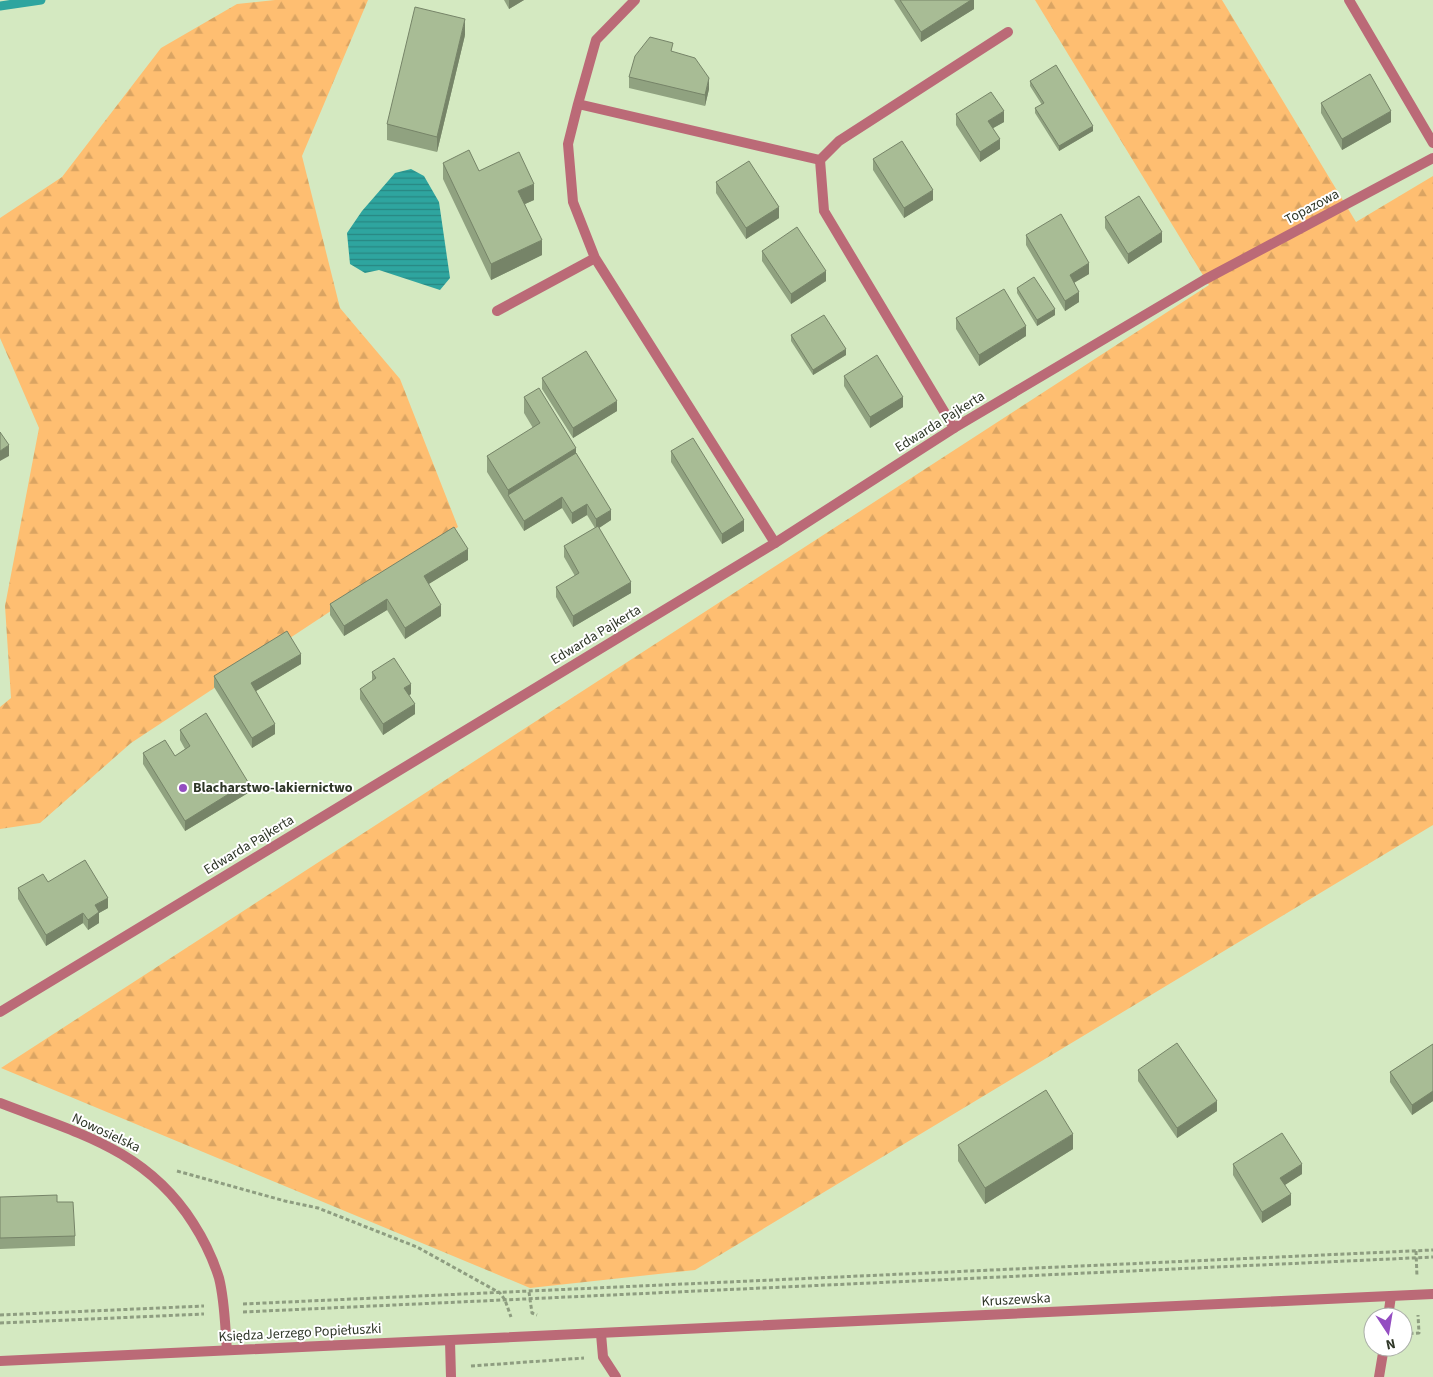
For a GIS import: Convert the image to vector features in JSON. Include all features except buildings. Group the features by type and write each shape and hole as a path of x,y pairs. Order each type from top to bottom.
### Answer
{"street":[{"path":"635,0 596,40 568,144 573,202 595,258 775,542"},
{"path":"1349,0 1433,143"},
{"path":"954,428 824,210 820,160 839,141 1008,32"},
{"path":"578,104 820,160"},
{"name":"Topazowa","path":"1204,280 1433,158"},
{"path":"497,311 595,258"},
{"name":"Edwarda Pajkerta","path":"0,1012 775,542 954,428 1204,280"},
{"name":"Nowosielska","path":"0,1103 110,1147 151,1173 183,1207 198,1232 219,1279 227,1350"},
{"name":"Kruszewska","path":"601,1334 1433,1294"},
{"path":"1389,1307 1391,1296"},
{"path":"601,1334 603,1357 616,1377"},
{"name":"Księdza Jerzego Popiełuszki","path":"0,1361 601,1334"},
{"path":"450,1340 451,1377"},
{"path":"1379,1377 1382,1357"}],"path":[{"path":"177,1171 285,1201 318,1208 417,1247 500,1293 505,1300 510,1316 511,1338"},
{"path":"0,1323 500,1293 1433,1250"},
{"path":"1416,1251 1417,1282"},
{"path":"0,1315 505,1300 1433,1257"},
{"path":"1413,1333 1419,1333 1418,1310"},
{"path":"467,1368 474,1364 603,1357"}],"green space":[{"path":"275,0 368,0 302,156 340,308 400,379 458,527 131,743 40,823 0,829 0,707 11,698 5,606 39,428 0,338 0,218 62,177 161,48 237,4"},
{"path":"1035,0 1222,0 1356,222 1433,176 1433,825 695,1270 530,1288 1,1068 1209,285"}],"water":[{"path":"411,169 424,176 439,202 450,278 440,290 379,270 365,273 350,264 347,233 362,211 395,173"}],"waterway":[{"path":"0,6 41,0"}],"place":[{"name":"Blacharstwo-lakiernictwo","path":"183,788"}]}
